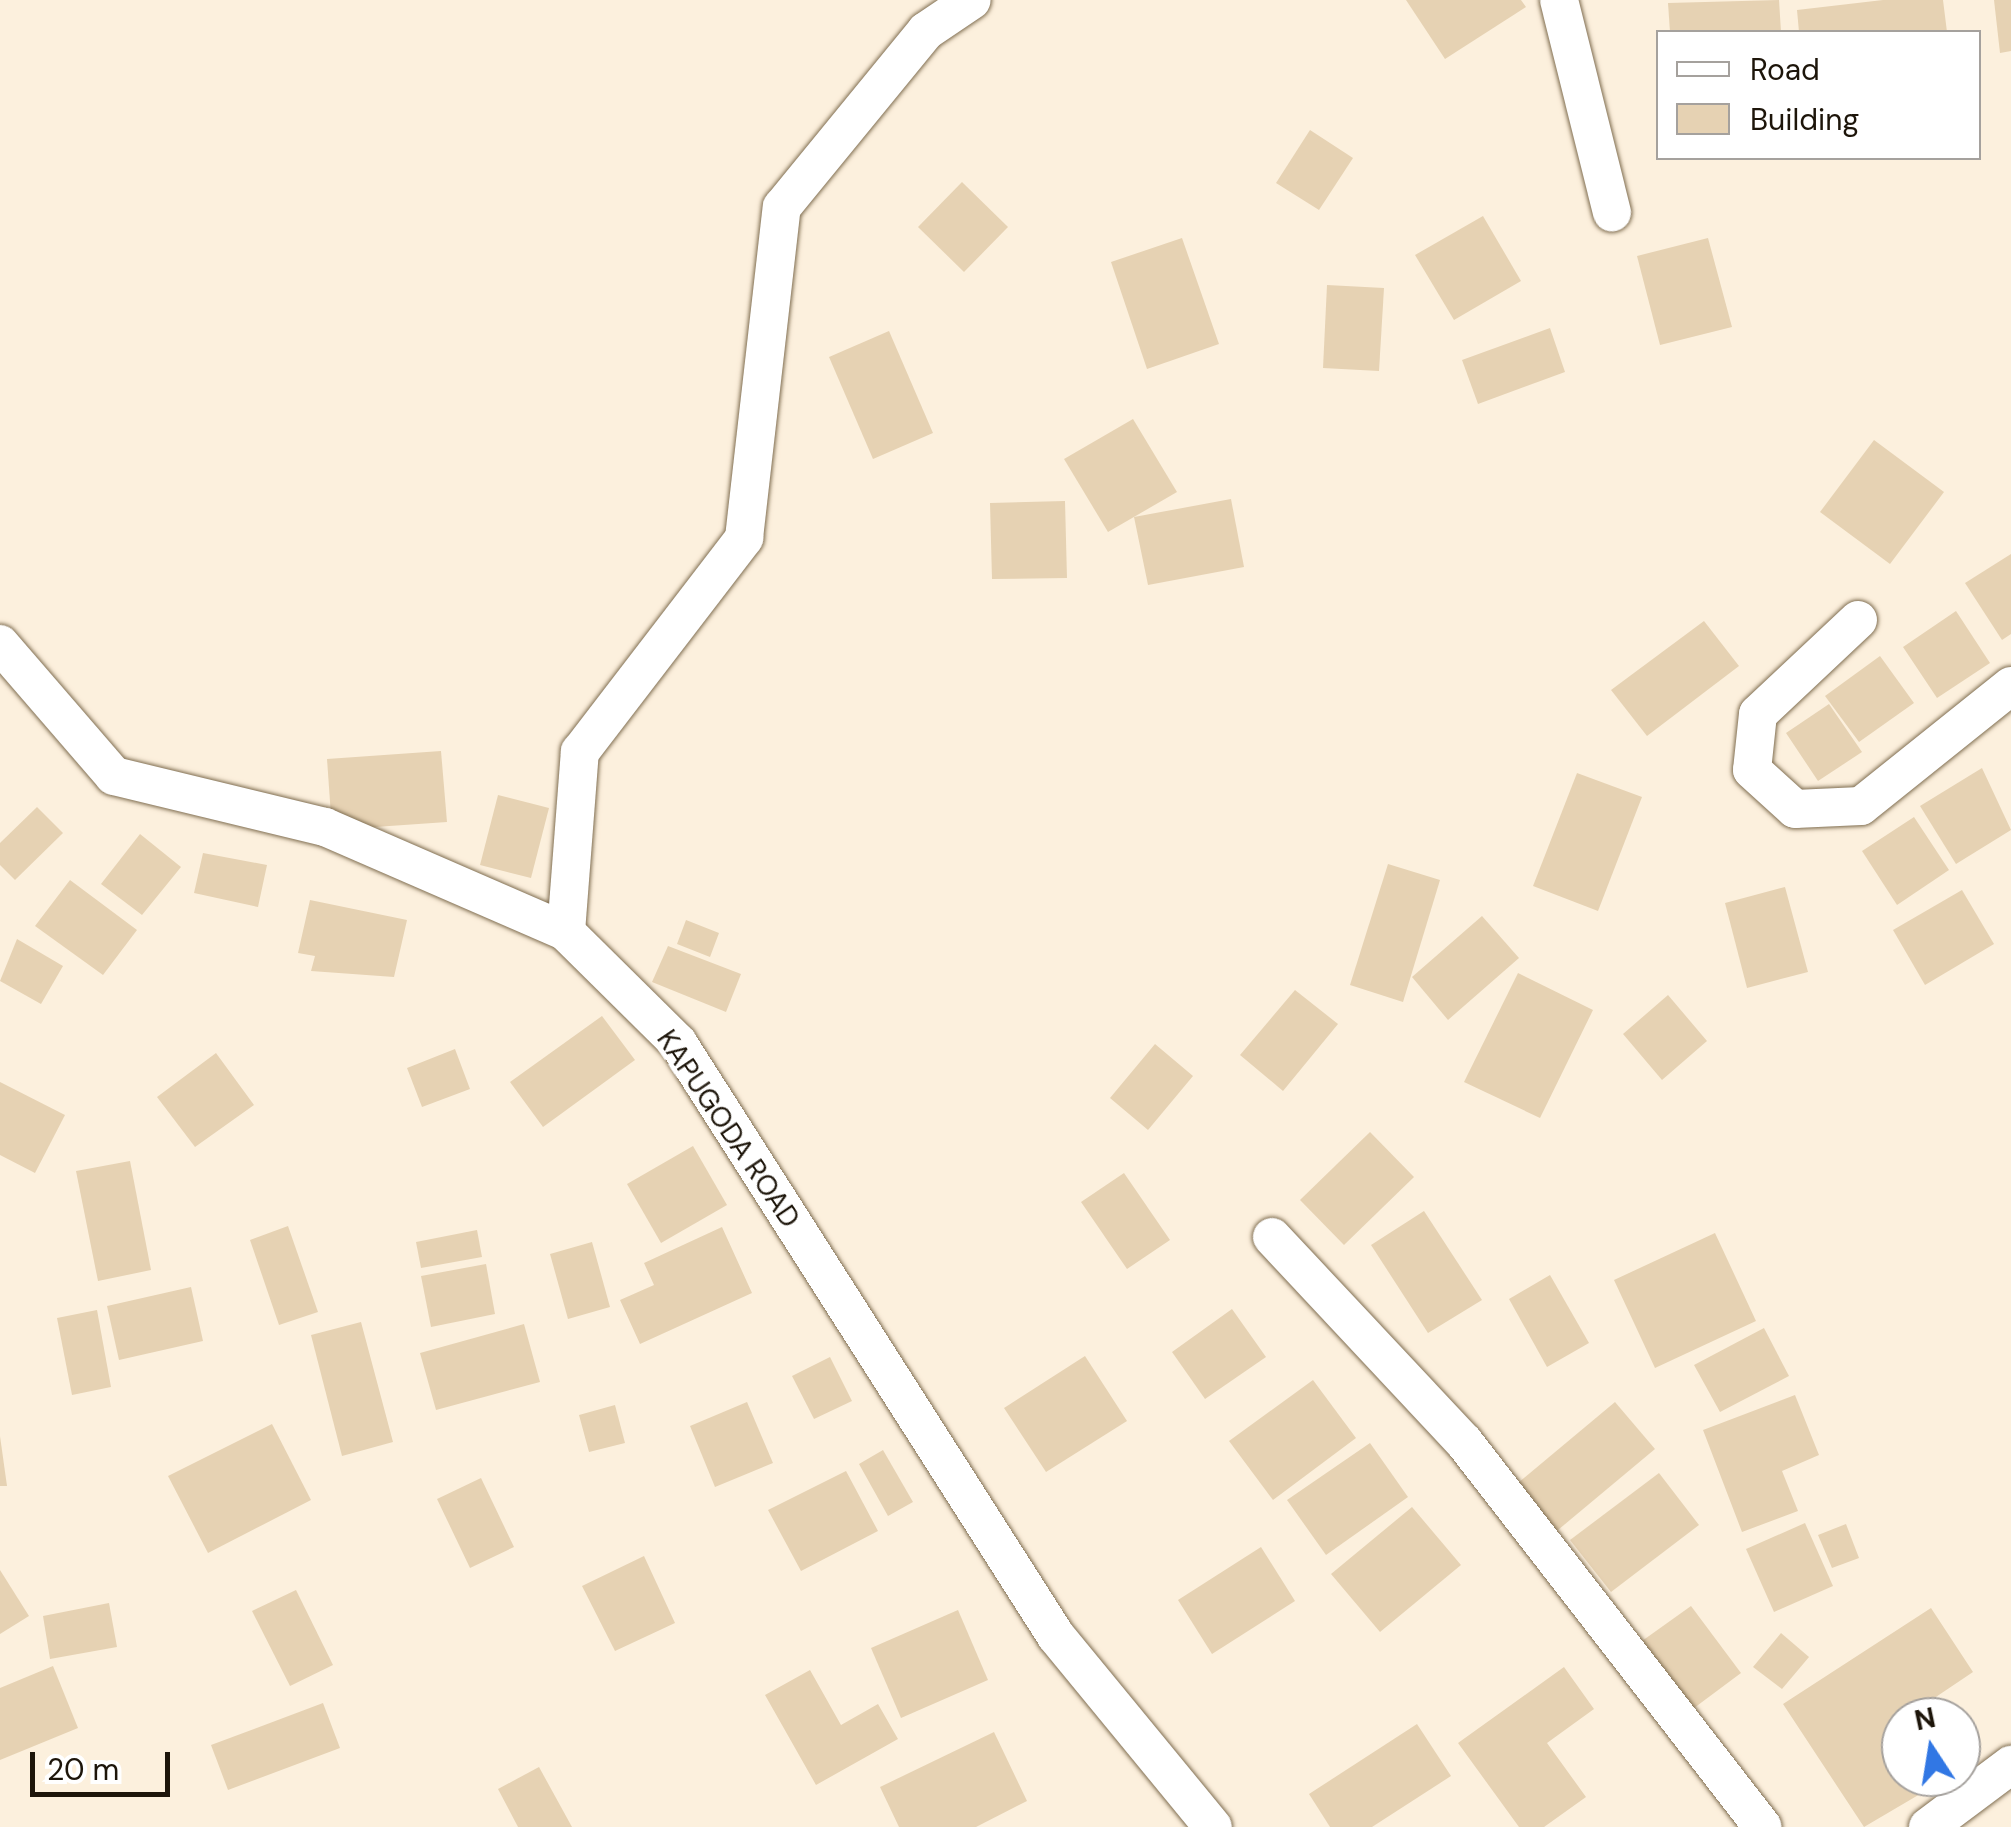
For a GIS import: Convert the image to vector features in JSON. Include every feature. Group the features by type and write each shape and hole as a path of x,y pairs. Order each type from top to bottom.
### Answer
{"street":[{"path":"566,932 580,752 744,538 782,207 926,30 972,0"},
{"path":"1559,0 1612,212"},
{"path":"1858,620 1758,714 1752,770 1794,809 1861,806 2011,686"},
{"name":"KAPUGODA ROAD","path":"0,644 114,776 325,826 566,932 678,1043 1056,1636 1213,1827"},
{"path":"1272,1236 1464,1442 1762,1827"},
{"path":"1928,1827 2011,1765"}],"building":[{"path":"1406,0 1521,0 1526,7 1445,59"},
{"path":"1779,0 1781,30 1670,30 1668,3"},
{"path":"1883,0 1943,0 1947,30 1799,30 1797,10"},
{"path":"1994,0 2011,0 2011,51 2000,53"},
{"path":"1310,130 1353,158 1319,210 1276,183"},
{"path":"962,182 1008,227 964,272 918,227"},
{"path":"1483,216 1521,281 1454,320 1415,255"},
{"path":"1182,238 1219,344 1147,369 1111,262"},
{"path":"1708,238 1732,327 1660,345 1637,256"},
{"path":"1327,285 1384,288 1379,371 1323,368"},
{"path":"1550,328 1565,372 1478,404 1462,360"},
{"path":"889,331 933,433 873,459 829,357"},
{"path":"1133,419 1177,492 1108,532 1064,459"},
{"path":"1874,440 1944,492 1890,564 1820,512"},
{"path":"1231,499 1244,567 1148,585 1134,517"},
{"path":"1065,501 1067,578 992,579 990,503"},
{"path":"2011,554 2011,634 2002,640 1965,583"},
{"path":"1956,611 1990,663 1937,698 1903,647"},
{"path":"1704,621 1739,666 1647,736 1611,690"},
{"path":"1880,656 1914,703 1859,742 1825,696"},
{"path":"1829,704 1862,752 1818,781 1786,733"},
{"path":"441,751 447,822 332,830 327,759"},
{"path":"1982,768 2011,830 1956,864 1920,806"},
{"path":"1577,773 1642,797 1598,911 1533,886"},
{"path":"498,795 549,808 531,878 480,865"},
{"path":"37,807 63,833 15,880 0,865 0,843"},
{"path":"1914,817 1949,870 1897,905 1862,851"},
{"path":"140,834 181,867 142,915 101,884"},
{"path":"203,853 267,865 258,907 194,893"},
{"path":"1388,864 1440,880 1403,1002 1350,985"},
{"path":"70,880 137,930 103,975 35,926"},
{"path":"1785,887 1808,972 1747,988 1725,903"},
{"path":"1962,890 1994,944 1925,985 1893,930"},
{"path":"310,900 407,920 394,977 311,971 315,956 298,953"},
{"path":"1482,916 1519,958 1448,1020 1412,977"},
{"path":"686,920 719,933 710,957 677,944"},
{"path":"17,939 63,966 41,1004 0,981"},
{"path":"668,946 741,974 726,1012 652,982"},
{"path":"1518,973 1593,1010 1540,1118 1464,1082"},
{"path":"1295,990 1338,1024 1283,1091 1240,1055"},
{"path":"1668,995 1707,1041 1662,1080 1623,1034"},
{"path":"602,1016 635,1060 543,1127 510,1082"},
{"path":"1155,1044 1193,1076 1148,1130 1110,1098"},
{"path":"455,1049 470,1089 422,1107 407,1068"},
{"path":"216,1053 254,1105 195,1147 157,1097"},
{"path":"0,1082 65,1115 35,1173 0,1155"},
{"path":"1370,1132 1414,1177 1344,1245 1300,1200"},
{"path":"693,1146 727,1205 661,1243 627,1184"},
{"path":"130,1161 151,1270 98,1281 76,1171"},
{"path":"1124,1173 1170,1240 1127,1269 1081,1202"},
{"path":"1424,1211 1482,1300 1428,1333 1371,1245"},
{"path":"288,1226 318,1312 279,1325 250,1240"},
{"path":"722,1227 752,1293 640,1344 620,1300 654,1285 644,1263"},
{"path":"477,1230 482,1257 421,1268 416,1242"},
{"path":"1715,1233 1756,1321 1655,1368 1614,1280"},
{"path":"592,1242 610,1307 568,1319 550,1254"},
{"path":"486,1264 495,1314 431,1327 421,1276"},
{"path":"1550,1275 1589,1343 1547,1367 1509,1299"},
{"path":"191,1287 203,1341 119,1360 107,1306"},
{"path":"1232,1309 1266,1357 1205,1399 1172,1352"},
{"path":"97,1310 111,1387 72,1395 57,1318"},
{"path":"361,1322 393,1442 342,1456 311,1335"},
{"path":"524,1324 540,1382 436,1410 420,1353"},
{"path":"1764,1328 1789,1376 1720,1412 1694,1365"},
{"path":"1085,1356 1127,1421 1046,1472 1004,1408"},
{"path":"830,1357 852,1401 814,1419 792,1376"},
{"path":"1313,1380 1356,1438 1273,1500 1229,1441"},
{"path":"1795,1395 1819,1455 1782,1471 1798,1511 1742,1532 1703,1430"},
{"path":"747,1402 773,1463 715,1487 690,1426"},
{"path":"1615,1402 1655,1449 1552,1535 1512,1488"},
{"path":"615,1405 625,1443 589,1452 579,1415"},
{"path":"272,1424 311,1500 208,1553 168,1476"},
{"path":"0,1436 7,1486 0,1486"},
{"path":"1370,1443 1408,1497 1326,1555 1287,1500"},
{"path":"883,1450 913,1502 888,1516 859,1464"},
{"path":"846,1471 878,1531 801,1571 768,1510"},
{"path":"1659,1473 1699,1525 1611,1592 1570,1540"},
{"path":"481,1478 514,1547 470,1568 437,1499"},
{"path":"1412,1507 1461,1565 1380,1632 1331,1574"},
{"path":"1805,1523 1833,1586 1774,1612 1746,1549"},
{"path":"1846,1524 1859,1558 1832,1568 1818,1535"},
{"path":"1261,1547 1295,1601 1212,1654 1178,1600"},
{"path":"644,1556 675,1623 615,1651 582,1586"},
{"path":"0,1570 29,1616 0,1634"},
{"path":"296,1590 333,1665 290,1686 252,1611"},
{"path":"109,1603 117,1647 50,1659 43,1616"},
{"path":"1691,1606 1741,1673 1686,1714 1635,1646"},
{"path":"1931,1608 1973,1672 1936,1697 1881,1697 1881,1797 1915,1797 1864,1827 1783,1704"},
{"path":"958,1610 988,1680 901,1718 871,1648"},
{"path":"1781,1633 1809,1657 1782,1689 1753,1667"},
{"path":"53,1666 78,1728 0,1760 0,1688"},
{"path":"1564,1667 1594,1709 1547,1743 1586,1797 1544,1827 1519,1827 1458,1743"},
{"path":"810,1670 841,1725 878,1704 898,1739 816,1785 765,1695"},
{"path":"323,1703 340,1748 228,1790 211,1745"},
{"path":"1417,1724 1451,1776 1372,1827 1330,1827 1309,1794"},
{"path":"994,1732 1027,1801 976,1827 899,1827 880,1787"},
{"path":"539,1767 572,1827 518,1827 498,1789"}]}
